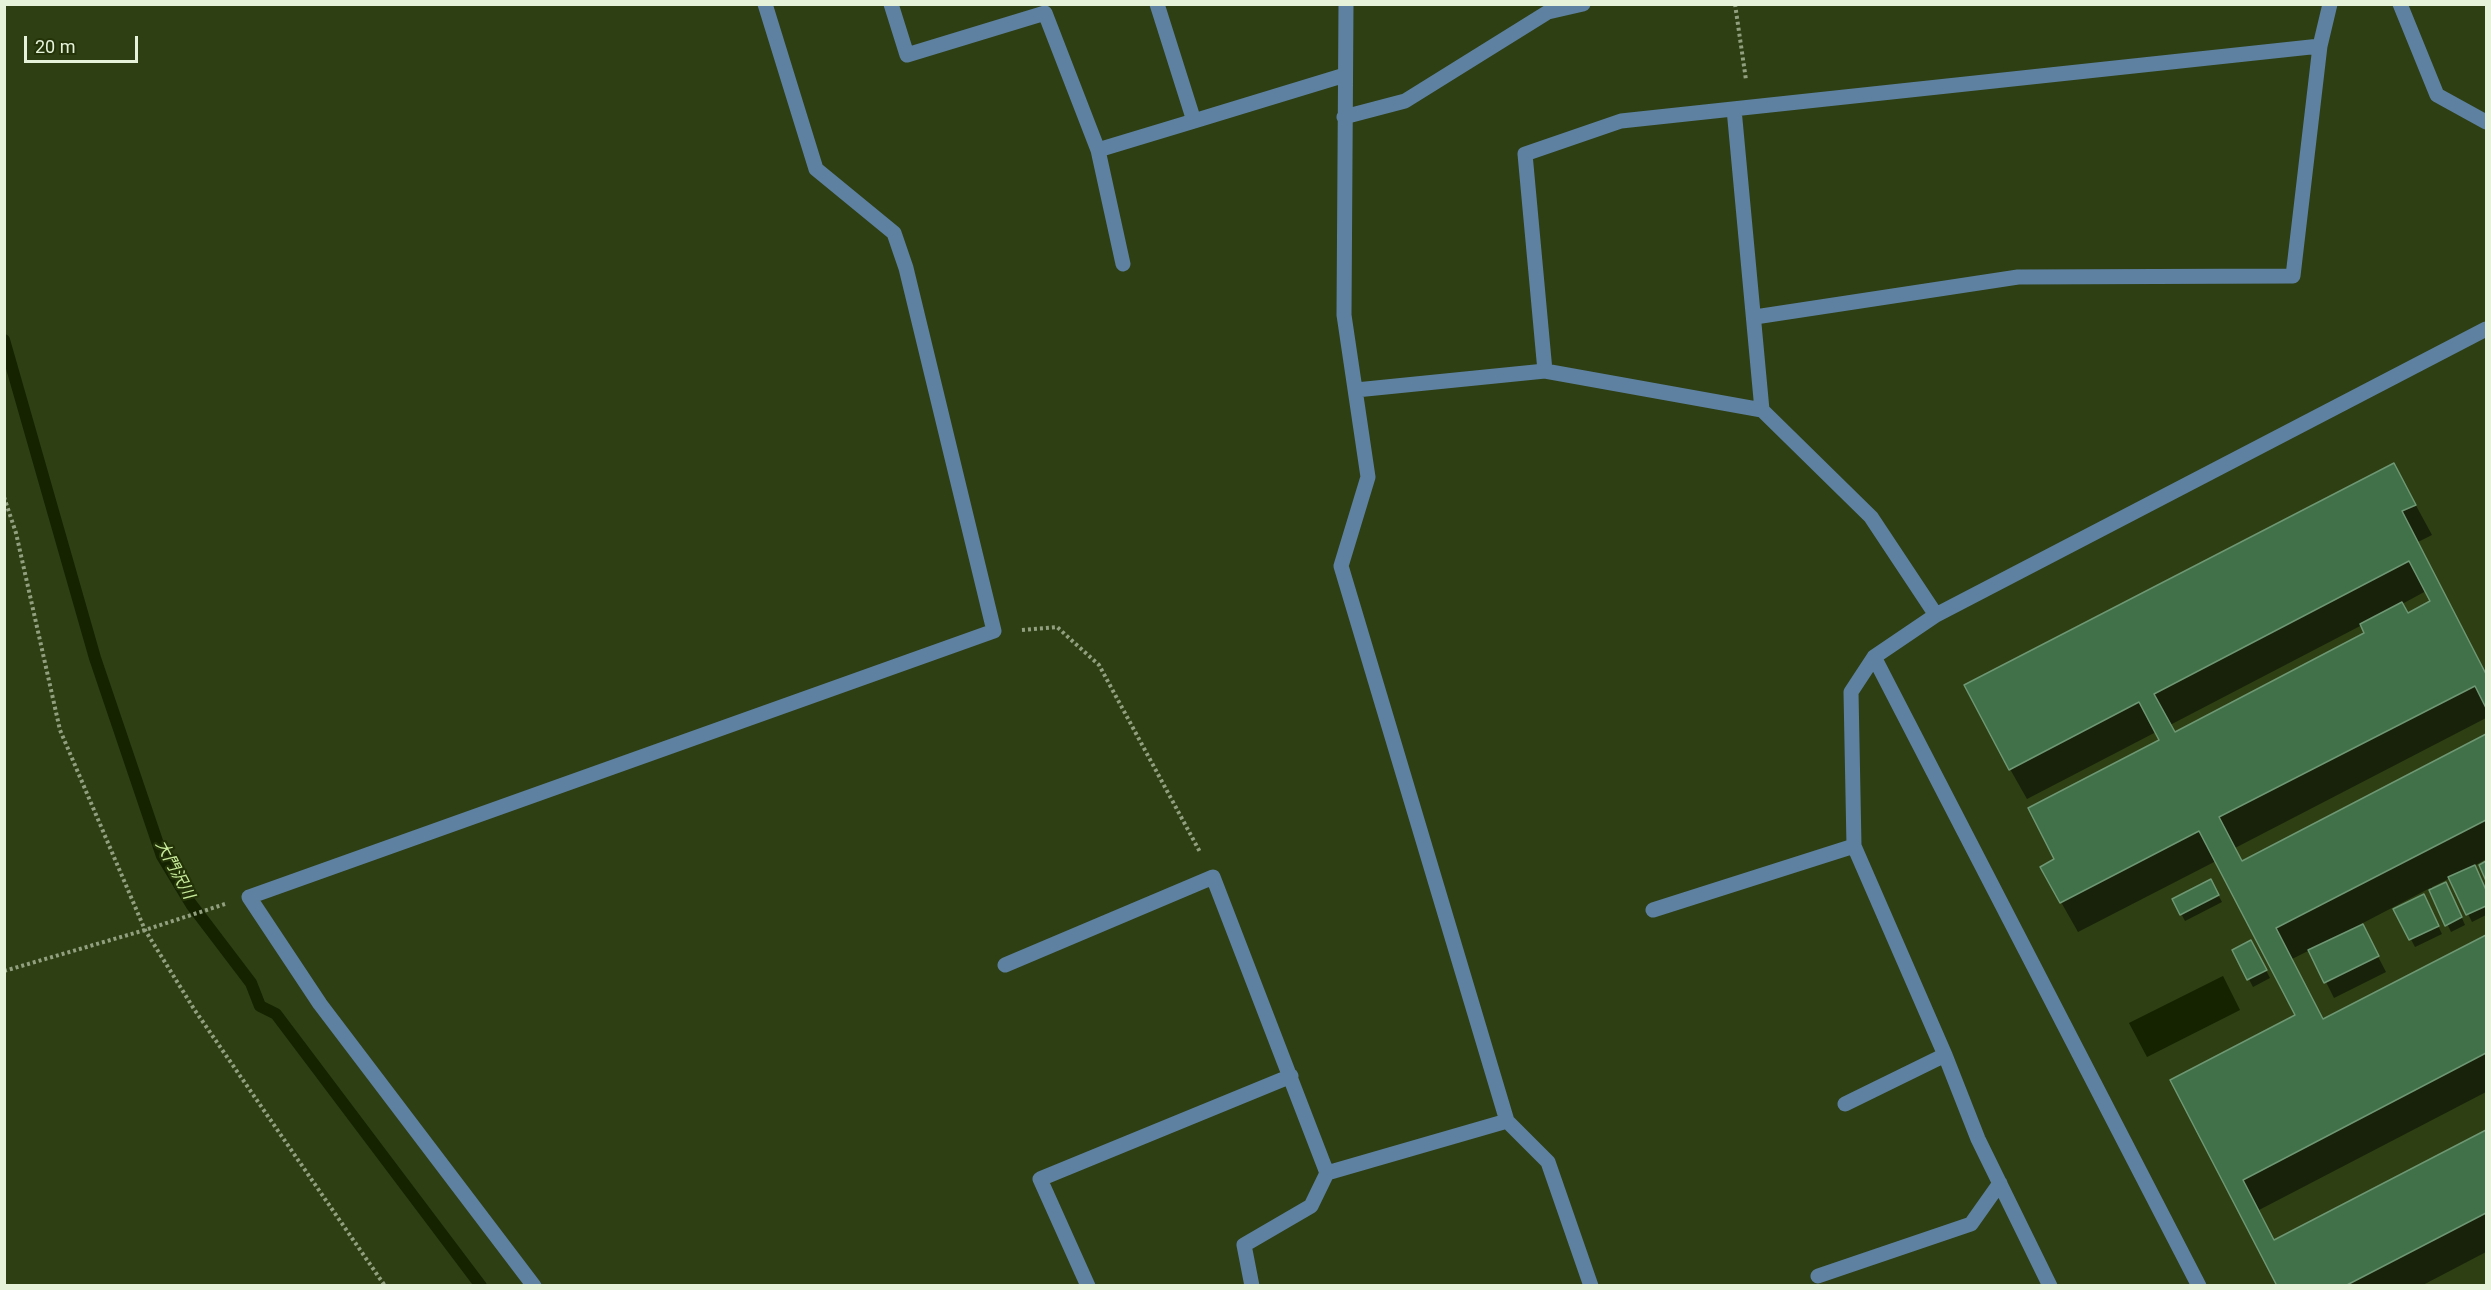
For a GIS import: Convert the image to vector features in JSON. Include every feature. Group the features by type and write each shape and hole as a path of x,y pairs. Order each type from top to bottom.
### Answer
{"street":[{"path":"534,1286 320,1004 249,897 994,632 906,268 894,233 816,169 765,4"},
{"path":"891,4 907,55 1045,14 1098,150 1123,264"},
{"path":"1157,4 1194,121"},
{"path":"1346,4 1344,315 1368,477 1341,566 1507,1121 1548,1162 1592,1286"},
{"path":"1344,117 1405,101 1548,12 1582,4"},
{"path":"1755,317 2018,277 2293,276 2320,46 2330,4"},
{"path":"2400,4 2437,95 2487,123"},
{"path":"1545,372 1525,154 1621,122 2320,46"},
{"path":"1098,150 1345,75"},
{"path":"1742,109 1762,410"},
{"path":"2049,1286 1978,1139 1945,1055 1854,846 1851,692 1874,657 1936,615 2487,329"},
{"path":"1356,390 1545,372 1762,410 1871,517 1936,615"},
{"path":"1874,657 2199,1286"},
{"path":"1653,910 1854,846"},
{"path":"1005,965 1213,876 1328,1173"},
{"path":"1845,1104 1945,1055"},
{"path":"1088,1286 1040,1179 1291,1076"},
{"path":"1252,1286 1244,1245 1311,1206 1328,1173 1507,1121"},
{"path":"1818,1276 1971,1224 2000,1183"}],"path":[{"path":"1735,4 1742,109"},
{"path":"4,497 16,533 60,730 146,930 194,1009 385,1286"},
{"path":"994,632 1057,627 1099,665 1213,876"},
{"path":"4,971 226,904"}],"shaded area":[{"path":"2223,976 2240,1010 2147,1057 2129,1023"}],"building":[{"path":"2394,463 2416,505 2402,511 2486,674 2486,708 2475,686 2219,817 2242,861 2486,734 2486,820 2276,928 2323,1019 2486,935 2486,1053 2243,1180 2274,1240 2486,1130 2486,1213 2345,1286 2277,1286 2170,1080 2295,1015 2199,831 2060,903 2040,867 2054,859 2028,808 2159,740 2139,702 2009,770 1964,685","holes":["2409,561 2430,601 2408,613 2402,602 2360,624 2364,633 2175,732 2154,694"]},
{"path":"2486,861 2486,881 2479,865"},
{"path":"2475,865 2486,890 2486,906 2466,915 2448,877"},
{"path":"2211,879 2219,895 2180,915 2172,899"},
{"path":"2446,882 2462,917 2445,926 2429,890"},
{"path":"2424,894 2439,926 2409,940 2393,909"},
{"path":"2363,924 2379,956 2324,983 2308,950"},
{"path":"2251,940 2267,970 2247,980 2232,950"}],"waterway":[{"name":"大門沢川","path":"4,340 95,658 162,856 191,904 251,983 260,1006 276,1014 481,1286"}]}
